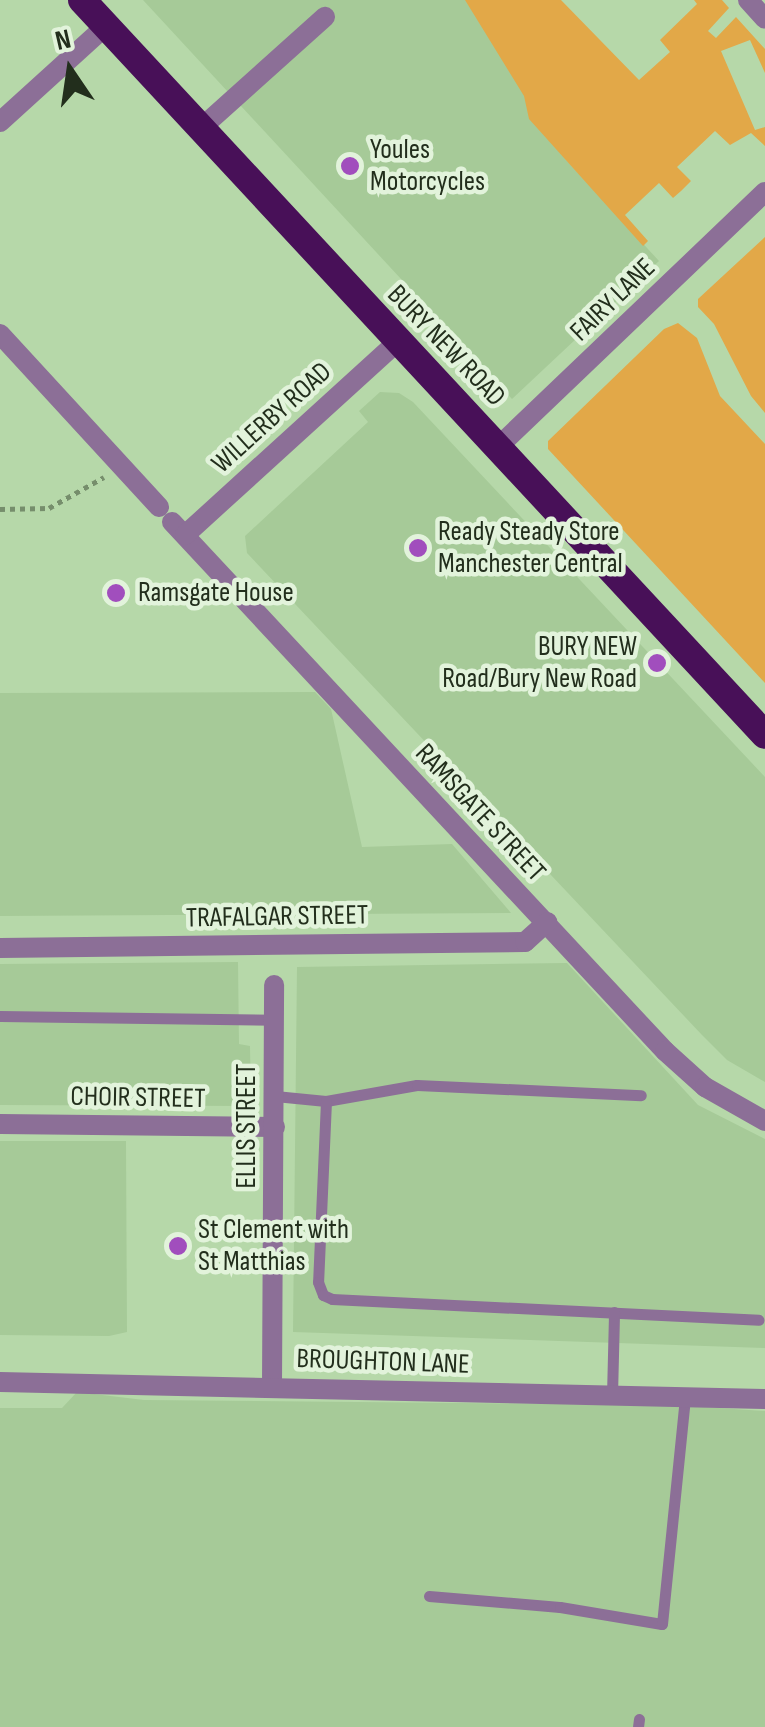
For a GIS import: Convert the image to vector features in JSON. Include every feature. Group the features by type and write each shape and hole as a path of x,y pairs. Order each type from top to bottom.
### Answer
{"highway":[{"name":"BURY NEW ROAD","path":"82,0 765,735"}],"street":[{"path":"748,0 765,19"},
{"path":"200,129 325,17"},
{"path":"0,122 106,26"},
{"name":"FAIRY LANE","path":"498,447 765,192"},
{"name":"RAMSGATE STREET","path":"3,342 669,1055 705,1087 765,1121"},
{"name":"WILLERBY ROAD","path":"172,521 397,342"},
{"name":"TRAFALGAR STREET","path":"0,948 525,942 547,922"},
{"name":"ELLIS STREET","path":"272,1386 274,986"},
{"name":"CHOIR STREET","path":"0,1124 275,1127"},
{"name":"BROUGHTON LANE","path":"0,1382 765,1399"}],"lane":[{"path":"0,1016 274,1020"},
{"path":"275,1096 326,1101 417,1085 641,1094"},
{"path":"326,1101 318,1282 323,1295 332,1300 758,1320"},
{"path":"612,1396 614,1312"},
{"path":"430,1596 560,1607 662,1624 685,1398"}],"path":[{"path":"0,509 49,508 123,467"}],"shaded area":[{"path":"143,0 467,0 566,160 659,261 512,399"},
{"path":"465,0 561,0 639,80 670,52 660,40 697,4 694,0 722,0 729,8 708,31 716,38 736,17 765,49 765,73 750,40 721,51 755,130 765,127 765,146 751,133 730,145 715,131 677,167 691,181 681,191 673,198 659,183 625,215 648,241 643,246 529,119 524,96"},
{"path":"765,237 765,413 751,396 714,324 698,307 698,299"},
{"path":"678,323 697,338 720,396 765,444 765,683 548,449 548,441 664,329"},
{"path":"380,392 399,393 413,402 765,777 765,1082 727,1060 702,1035 247,553 245,536 368,422 359,411"},
{"path":"315,692 331,709 362,847 452,844 511,913 0,916 0,693"},
{"path":"238,962 239,1044 250,1046 251,1106 0,1105 0,964"},
{"path":"567,963 698,1105 765,1139 765,1348 293,1332 297,967"},
{"path":"0,1141 126,1141 127,1332 109,1336 0,1335"},
{"path":"77,1392 144,1400 673,1405 765,1411 765,1727 0,1727 0,1408 62,1408"}],"place":[{"name":"Youles Motorcycles","path":"350,166"},
{"name":"Ready Steady Store Manchester Central","path":"418,548"},
{"name":"Ramsgate House","path":"116,593"},
{"name":"BURY NEW Road/Bury New Road","path":"657,663"},
{"name":"St Clement with St Matthias","path":"178,1246"}]}
